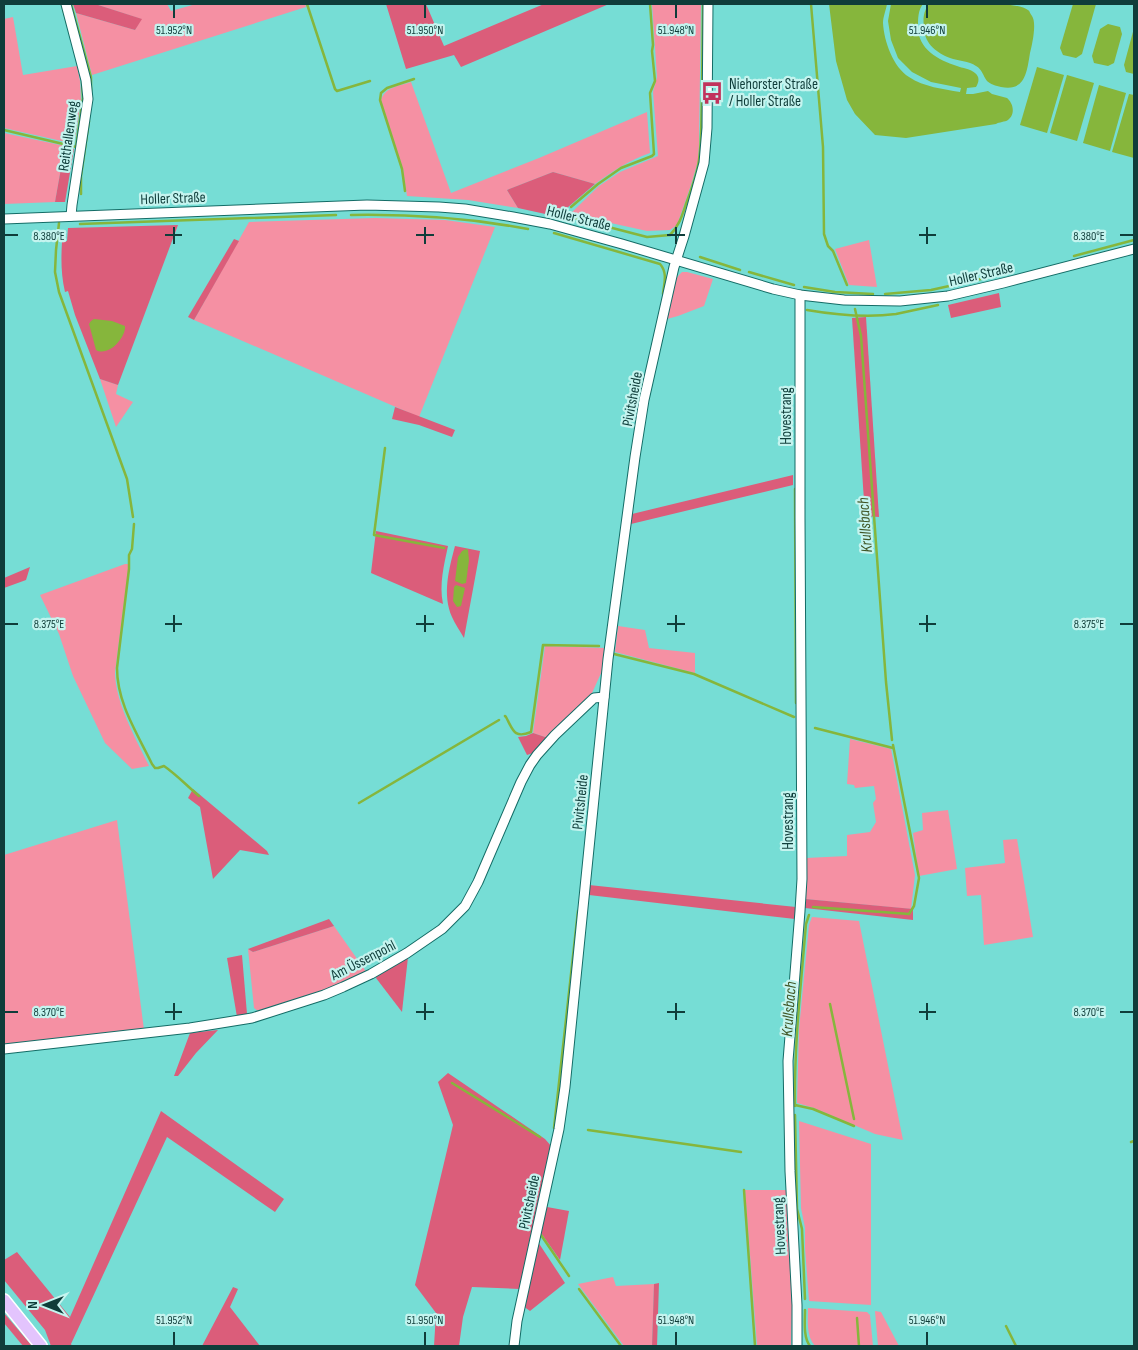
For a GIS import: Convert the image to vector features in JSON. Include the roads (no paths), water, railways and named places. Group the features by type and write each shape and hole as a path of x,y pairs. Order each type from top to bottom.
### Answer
{"main road":[{"path":"4,1300 41,1346"}],"street":[{"name":"Reithallenweg","path":"66,4 86,80 88,99 71,216"},
{"name":"Pivitsheide","path":"514,1346 517,1321 559,1129 565,1086 604,697 644,400 676,260 704,163 706,146 708,4"},
{"name":"Holler Straße","path":"4,219 351,205 439,207 484,212 550,224 773,289 800,295 824,299 879,302 932,298 975,290 1134,249"},
{"name":"Hovestrang","path":"797,1346 788,1062 802,879 800,295"},
{"name":"Am Üssenpohl","path":"4,1049 190,1028 252,1018 324,995 371,974 407,953 442,929 465,906 478,882 521,782 537,755 594,698 604,697"}],"waterway":[{"path":"71,4 91,77 91,91"},
{"path":"307,4 335,89 337,91 370,81"},
{"path":"571,207 598,184 621,168 654,154 650,93 655,81 650,4"},
{"path":"702,90 703,4"},
{"name":"Krullsbach","path":"811,4 823,147 824,234 847,285"},
{"path":"62,5 67,23"},
{"path":"405,191 402,169 380,100 381,93 387,88 414,79"},
{"path":"4,130 76,147 83,98 82,82"},
{"path":"670,235 682,217 697,171 701,144 702,98"},
{"path":"81,194 81,176 89,121"},
{"path":"80,224 336,215"},
{"path":"351,215 396,215 440,218 528,229"},
{"path":"570,217 647,237 670,235"},
{"path":"59,223 55,272 59,292 127,479 133,517"},
{"path":"554,233 660,264 665,275 663,294"},
{"path":"1074,256 1134,240"},
{"path":"700,257 740,270"},
{"path":"749,272 794,285"},
{"path":"885,294 931,290 981,279"},
{"path":"804,287 835,292 873,294"},
{"path":"807,310 840,315 874,316 896,314 938,305"},
{"name":"Krullsbach","path":"855,309 861,336 886,682 892,740"},
{"path":"385,448 374,535 444,548"},
{"path":"795,489 796,703"},
{"path":"134,524 117,668 120,693 129,718 155,768 164,766 199,796"},
{"path":"505,716 517,734 531,732 543,645 599,646"},
{"path":"614,654 694,674 794,717"},
{"path":"359,803 499,720"},
{"path":"815,728 893,748"},
{"name":"Krullsbach","path":"813,907 909,914 914,906 919,878 893,745"},
{"path":"554,1128 578,911"},
{"name":"Krullsbach","path":"795,1106 798,1015 806,924 809,915"},
{"path":"830,1004 854,1119"},
{"path":"452,1083 540,1137"},
{"path":"795,1105 813,1109 854,1126"},
{"name":"Krullsbach","path":"795,1115 797,1209 802,1229 805,1299"},
{"path":"588,1130 741,1152"},
{"path":"744,1190 755,1346"},
{"path":"541,1235 569,1276"},
{"path":"579,1289 621,1346"},
{"name":"Krullsbach","path":"805,1310 805,1334 810,1346"},
{"path":"857,1318 859,1346"},
{"path":"1006,1326 1016,1346"}],"place":[{"name":"Niehorster Straße / Holler Straße","path":"712,93"}]}
